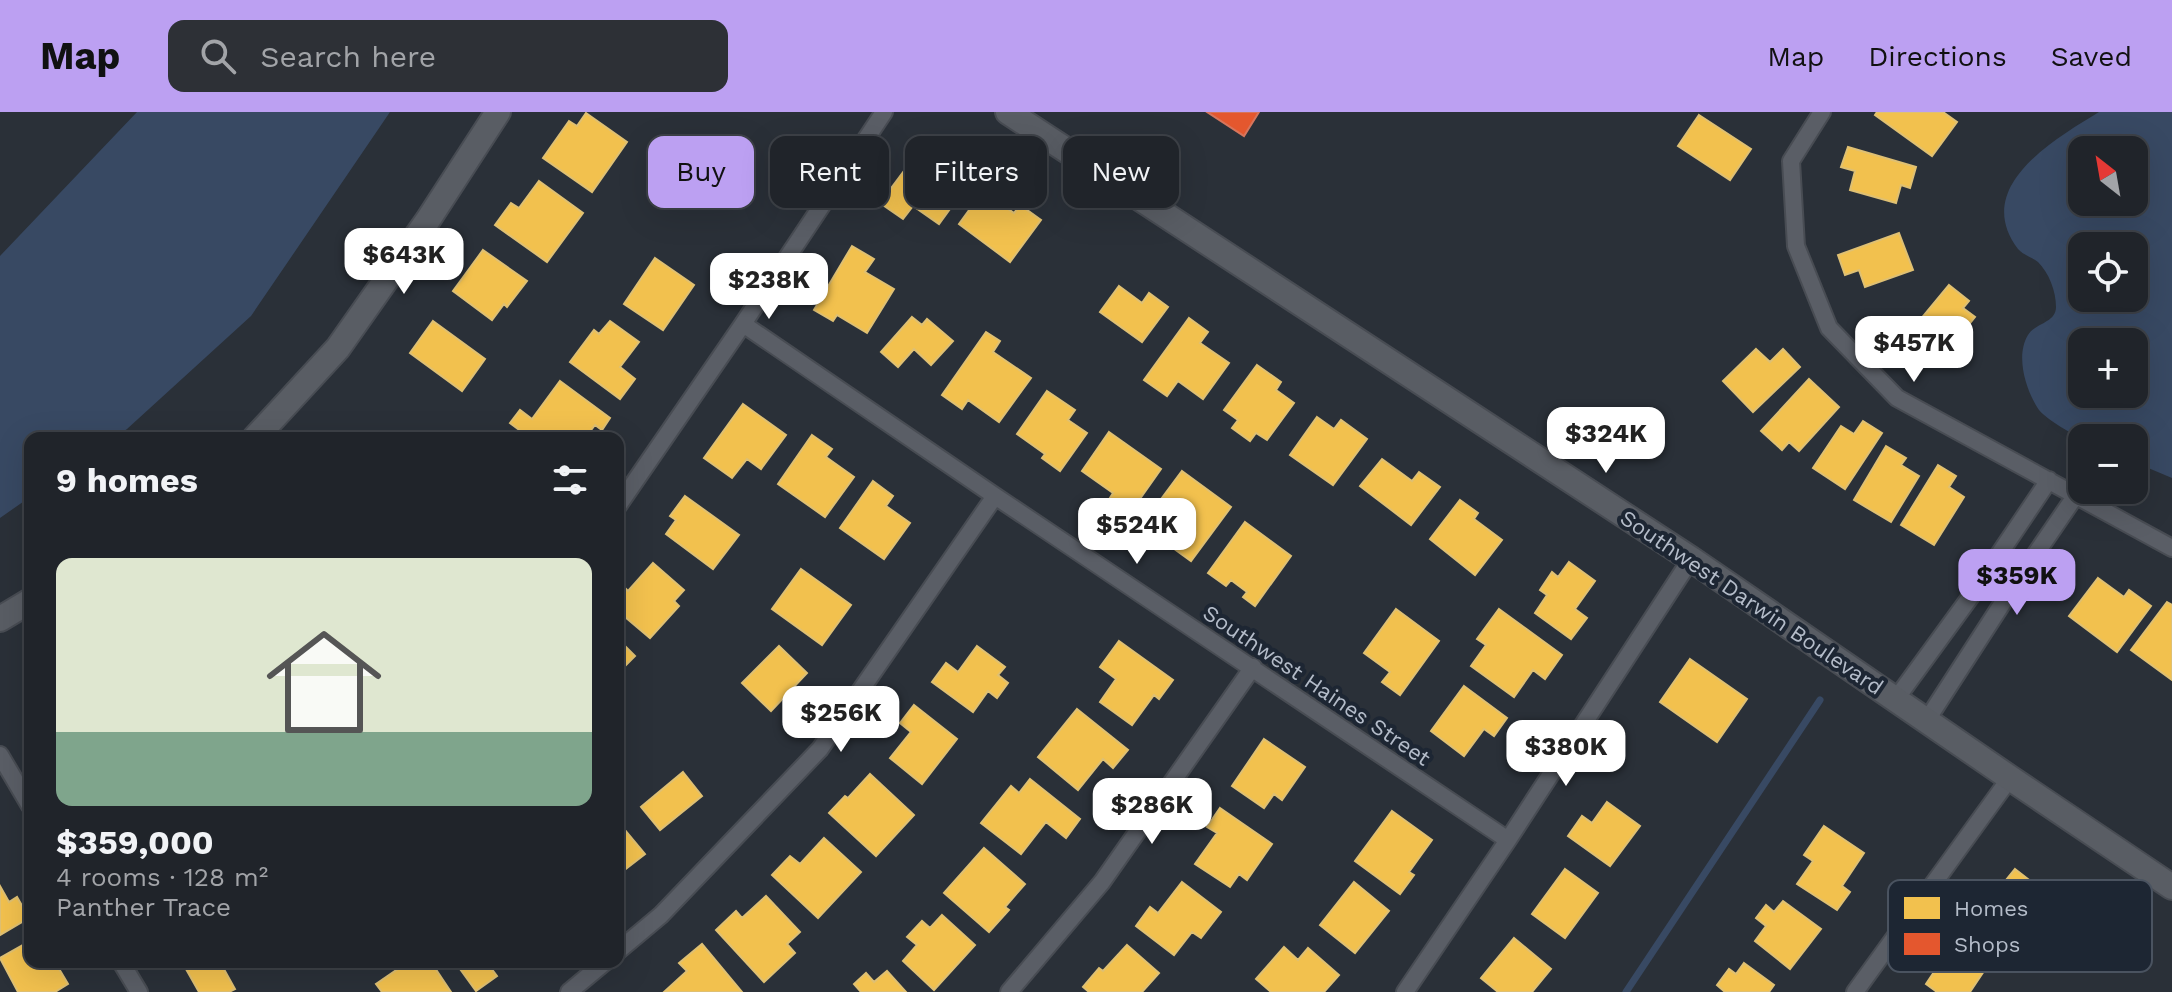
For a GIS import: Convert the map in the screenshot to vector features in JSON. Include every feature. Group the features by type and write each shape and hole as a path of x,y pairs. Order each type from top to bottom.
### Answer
{"street":[{"path":"261,432 338,348 428,220 498,112"},
{"path":"624,497 884,112"},
{"name":"Southwest Darwin Boulevard","path":"1008,112 1691,559 2172,887"},
{"path":"1822,112 1791,161 1796,246 1829,328 1897,398 2068,491"},
{"name":"Southwest Haines Street","path":"743,324 1508,840"},
{"path":"1896,699 1987,573 2049,480"},
{"path":"624,946 661,915 820,749 995,496"},
{"path":"1927,720 2070,504"},
{"path":"2092,504 2172,548"},
{"path":"1405,992 1691,559"},
{"path":"1987,573 2011,590"},
{"path":"0,619 24,605"},
{"path":"1009,992 1102,882 1253,667"},
{"path":"0,755 24,796"},
{"path":"1936,880 2010,778"},
{"path":"1855,992 1888,946"},
{"path":"125,968 139,992"},
{"path":"569,992 598,968"}],"water":[{"path":"137,112 390,112 251,316 127,429 123,432 24,432 24,501 0,518 0,256"},
{"path":"2099,112 2172,112 2172,478 2148,468 2148,424 2068,424 2068,430 2039,410 2026,383 2022,363 2024,343 2031,331 2053,316 2056,301 2042,266 2018,249 2006,226 2005,205 2011,186 2024,167 2061,136"}],"building: Homes":[{"path":"1877,112 1943,112 1957,122 1932,156 1875,115"},
{"path":"586,113 627,142 592,192 543,158 569,121 577,126"},
{"path":"1699,115 1751,149 1730,180 1678,146"},
{"path":"1848,147 1916,167 1910,188 1901,185 1896,203 1850,190 1855,171 1841,167"},
{"path":"905,170 905,208 911,208 903,219 887,208 889,191"},
{"path":"539,181 583,213 547,262 495,225 511,203 519,208"},
{"path":"916,208 951,208 939,224"},
{"path":"971,208 1007,208 1014,213 1018,208 1024,208 1041,220 1010,262 959,224"},
{"path":"1899,233 1913,270 1865,287 1859,270 1845,275 1838,255"},
{"path":"852,246 874,259 865,272 894,289 867,333 837,315 833,321 814,310"},
{"path":"483,250 527,281 507,307 504,304 492,320 453,291"},
{"path":"655,258 694,285 663,330 624,304"},
{"path":"1949,285 1969,301 1963,308 1975,317 1937,364 1905,338"},
{"path":"1119,286 1142,303 1149,293 1168,307 1142,342 1100,312"},
{"path":"912,317 922,325 927,319 953,341 931,365 914,349 898,367 881,352"},
{"path":"1189,318 1208,332 1200,343 1229,363 1203,399 1178,381 1167,396 1144,380"},
{"path":"433,321 485,359 462,391 410,353"},
{"path":"610,321 639,342 620,367 635,379 620,399 570,362 594,330 599,334"},
{"path":"986,332 1000,341 993,352 1031,378 999,422 968,400 962,409 942,395"},
{"path":"1756,349 1770,362 1783,349 1800,367 1753,412 1723,381"},
{"path":"1257,365 1281,382 1276,390 1294,403 1267,440 1256,433 1250,441 1232,428 1238,420 1224,410"},
{"path":"1809,379 1839,407 1799,451 1789,442 1782,450 1761,431"},
{"path":"560,381 610,418 602,430 595,425 590,432 522,432 510,423 520,410 532,419"},
{"path":"1047,391 1075,410 1068,420 1087,433 1060,471 1042,458 1045,454 1017,434"},
{"path":"743,404 786,435 761,469 747,459 732,478 704,458"},
{"path":"1317,417 1334,429 1341,420 1367,439 1333,485 1290,455"},
{"path":"1863,421 1882,433 1845,489 1813,468 1841,426 1854,434"},
{"path":"1109,432 1161,469 1125,520 1105,506 1113,493 1082,471"},
{"path":"812,435 832,449 826,457 854,477 825,517 778,484"},
{"path":"1886,446 1906,458 1901,465 1919,476 1891,522 1854,500"},
{"path":"1382,459 1412,481 1419,472 1440,487 1411,525 1360,486"},
{"path":"1938,465 1956,476 1949,487 1964,497 1934,545 1901,525"},
{"path":"1182,471 1231,507 1191,561 1173,548 1184,532 1153,510"},
{"path":"873,481 893,496 886,506 910,523 884,559 840,528"},
{"path":"685,496 739,535 713,569 666,534 676,520 670,516"},
{"path":"1460,500 1478,513 1474,519 1502,540 1475,575 1430,539"},
{"path":"1245,522 1291,556 1255,606 1243,597 1247,592 1231,580 1226,586 1208,573"},
{"path":"1569,562 1595,581 1575,609 1587,618 1571,639 1535,613 1547,595 1540,590 1552,572 1558,577"},
{"path":"653,563 684,590 674,601 679,606 650,638 624,616 624,587 628,591"},
{"path":"801,569 851,605 822,645 772,609"},
{"path":"2098,578 2124,597 2129,590 2151,606 2117,652 2069,616"},
{"path":"2167,602 2172,605 2172,680 2131,650"},
{"path":"1396,609 1439,641 1400,695 1382,682 1390,672 1364,653"},
{"path":"1499,609 1562,655 1545,679 1533,670 1514,697 1471,666 1486,645 1477,639"},
{"path":"1119,641 1173,680 1159,699 1154,695 1132,725 1100,702 1116,679 1100,667"},
{"path":"624,645 635,656 624,667"},
{"path":"779,646 807,673 771,711 742,683"},
{"path":"977,646 1005,667 998,675 1008,683 997,698 988,691 973,712 932,682 946,663 958,672"},
{"path":"1690,659 1747,699 1717,742 1660,702"},
{"path":"1464,686 1507,718 1494,736 1484,729 1464,756 1431,731"},
{"path":"914,705 957,739 922,784 890,758 911,732 900,723"},
{"path":"1077,709 1128,750 1113,768 1103,759 1078,790 1038,757"},
{"path":"1264,739 1305,767 1282,800 1274,794 1264,808 1232,786"},
{"path":"683,772 702,796 660,830 641,807"},
{"path":"870,774 914,815 876,856 829,813"},
{"path":"1030,779 1080,819 1066,838 1046,822 1021,854 981,823 1011,786 1019,793"},
{"path":"1607,802 1640,826 1610,866 1568,836 1582,816 1592,823"},
{"path":"1220,808 1272,844 1247,880 1239,874 1230,887 1195,864 1217,833 1207,827"},
{"path":"1392,811 1432,840 1409,872 1414,875 1400,894 1355,861"},
{"path":"1824,826 1864,853 1842,886 1850,892 1837,910 1797,884 1813,861 1804,855"},
{"path":"624,829 645,854 624,870"},
{"path":"824,838 861,872 818,918 772,875 790,856 800,864"},
{"path":"984,848 1025,884 1005,907 1009,910 989,932 944,893"},
{"path":"1565,869 1598,893 1565,938 1532,914"},
{"path":"2015,869 2029,880 2006,880"},
{"path":"1182,882 1221,912 1201,938 1192,932 1174,955 1136,926 1150,907 1158,913"},
{"path":"1354,882 1389,911 1355,953 1320,925"},
{"path":"0,886 9,902 17,897 24,909 24,921 0,935"},
{"path":"766,896 800,932 787,944 795,953 764,982 716,930 736,911 742,918"},
{"path":"1783,901 1821,929 1790,969 1755,941 1766,926 1756,918 1766,905 1774,912"},
{"path":"942,915 975,945 934,990 903,961 917,945 907,937 922,921 930,928"},
{"path":"1514,938 1551,969 1532,992 1498,992 1481,978"},
{"path":"24,944 24,968 59,968 68,984 55,992 18,992 0,958"},
{"path":"702,944 742,992 664,992 687,971 679,963"},
{"path":"1127,945 1159,973 1142,992 1089,992 1083,987 1099,968 1103,971"},
{"path":"1284,947 1298,960 1308,948 1339,975 1324,992 1271,992 1256,979"},
{"path":"1744,963 1774,985 1769,992 1725,992 1717,985 1729,969 1736,974"},
{"path":"185,968 223,968 235,989 229,992 199,992"},
{"path":"399,968 435,968 451,992 382,992 376,984"},
{"path":"459,968 491,968 497,976 476,991"},
{"path":"887,971 906,992 861,992 854,984 866,973 874,982"},
{"path":"1934,972 1983,972 1970,992 1937,992 1926,984"}],"building: Shops":[{"path":"1207,112 1259,112 1244,136"}],"waterway":[{"path":"1626,992 1820,700"}]}
